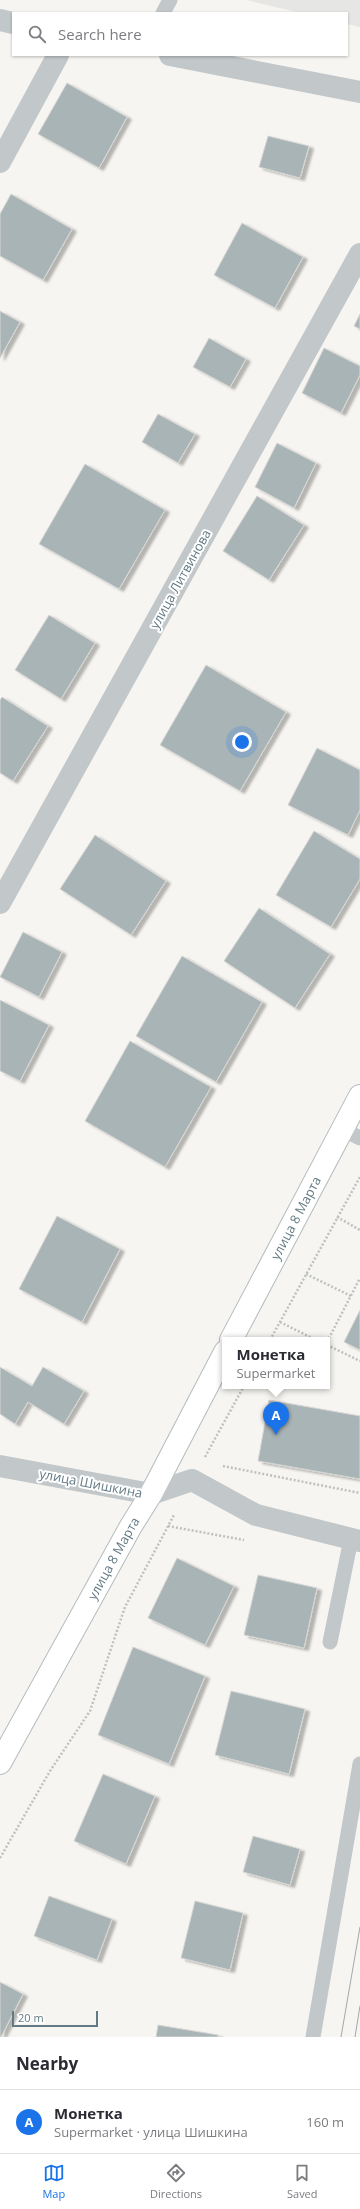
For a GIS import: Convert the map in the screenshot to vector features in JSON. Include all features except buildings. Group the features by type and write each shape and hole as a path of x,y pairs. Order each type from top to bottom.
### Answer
{"street":[{"path":"0,20 12,23"},
{"path":"0,162 57,56"},
{"path":"175,56 360,92"},
{"name":"улица Литвинова","path":"0,903 360,254"},
{"name":"улица 8 Марта","path":"233,1337 351,1133 360,1096"},
{"name":"улица 8 Марта","path":"0,1763 131,1526 151,1494 222,1358"},
{"name":"улица Шишкина","path":"0,1466 151,1494 198,1471"},
{"path":"198,1471 256,1515 356,1540"}],"lane":[{"path":"164,12 170,0"},
{"path":"330,1642 356,1540"},
{"path":"313,2037 360,1764"}],"path":[{"path":"272,1337 360,1177"},
{"path":"337,1217 360,1230"},
{"path":"306,1274 351,1296"},
{"path":"330,1337 360,1278"},
{"path":"280,1322 310,1337"},
{"path":"330,1346 360,1361"},
{"path":"0,1858 50,1771 90,1711 125,1608 242,1389"},
{"path":"198,1471 360,1493"},
{"path":"168,1526 245,1540"}],"shaded area":[{"path":"246,0 360,0 360,27 348,24 348,12 297,12"}],"tram line":[{"path":"341,2037 360,1927"},
{"path":"355,2037 360,2006"}],"place":[{"name":"Монетка","path":"276,1435"}]}
